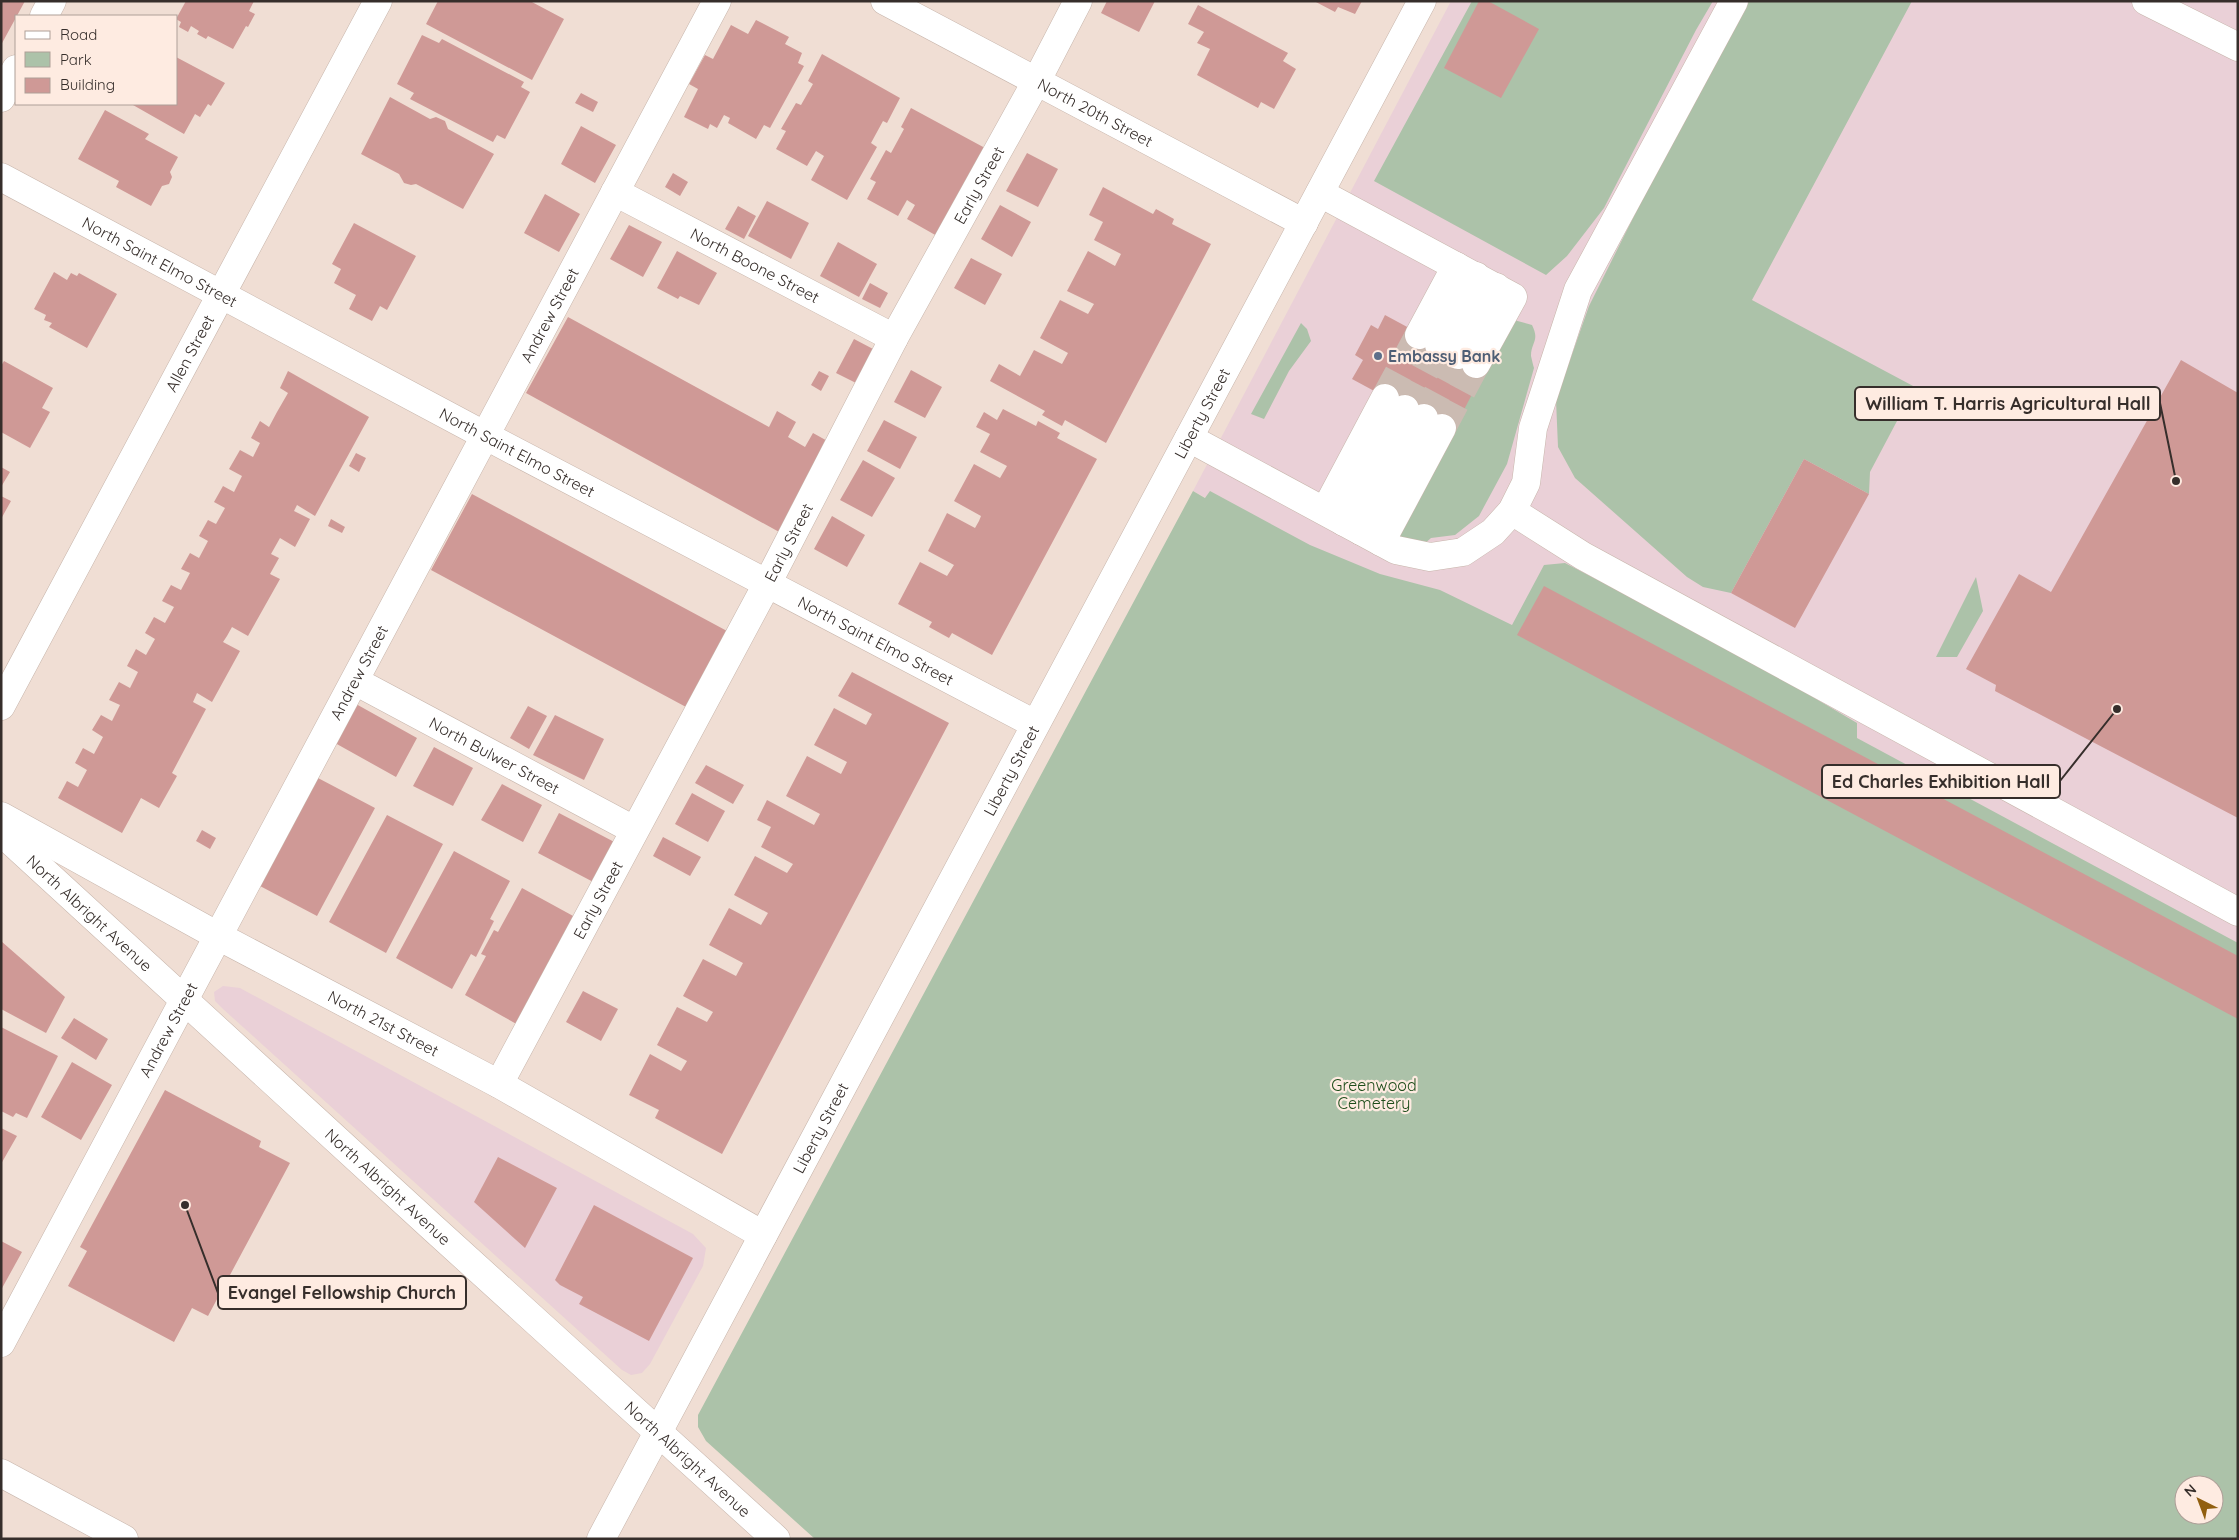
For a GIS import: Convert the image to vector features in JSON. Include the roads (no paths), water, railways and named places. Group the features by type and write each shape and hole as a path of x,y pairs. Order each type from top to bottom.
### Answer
{"street":[{"path":"45,15 52,1"},
{"name":"Allen Street","path":"1,706 378,1"},
{"name":"Andrew Street","path":"1,1343 486,436 716,1"},
{"name":"North 20th Street","path":"886,1 1304,223"},
{"name":"Early Street","path":"499,1084 768,584 894,338 1036,82 1078,1"},
{"name":"Liberty Street","path":"601,1539 1422,1"},
{"path":"1189,438 1396,550 1430,556 1462,552 1493,532 1512,511 1526,482 1533,428 1578,290 1734,1"},
{"path":"2146,1 2238,47"},
{"path":"1,98 15,71"},
{"name":"North Saint Elmo Street","path":"1,177 486,436 1036,724"},
{"name":"North Boone Street","path":"615,192 894,338"},
{"path":"1320,193 1485,282"},
{"path":"1485,282 1448,350 1485,282"},
{"path":"1353,527 1414,413 1353,527"},
{"path":"1512,511 1583,556 2238,912"},
{"name":"North Bulwer Street","path":"355,681 634,830"},
{"name":"North 21st Street","path":"1,816 218,936 499,1084 763,1235"},
{"name":"North Albright Avenue","path":"1,832 657,1433 776,1539"},
{"path":"1,1473 124,1539"}],"tunnel":[{"path":"1385,398 1419,335"},
{"path":"1405,409 1439,345"},
{"path":"1424,418 1458,355"},
{"path":"1442,428 1476,364"}],"place":[{"name":"Embassy Bank","path":"1378,356"},
{"name":"William T. Harris Agricultural Hall","path":"2176,481"},
{"name":"Ed Charles Exhibition Hall","path":"2117,709"},
{"name":"Evangel Fellowship Church","path":"185,1205"}],"park label":[{"name":"Greenwood Cemetery","path":"1374,1094"}]}
